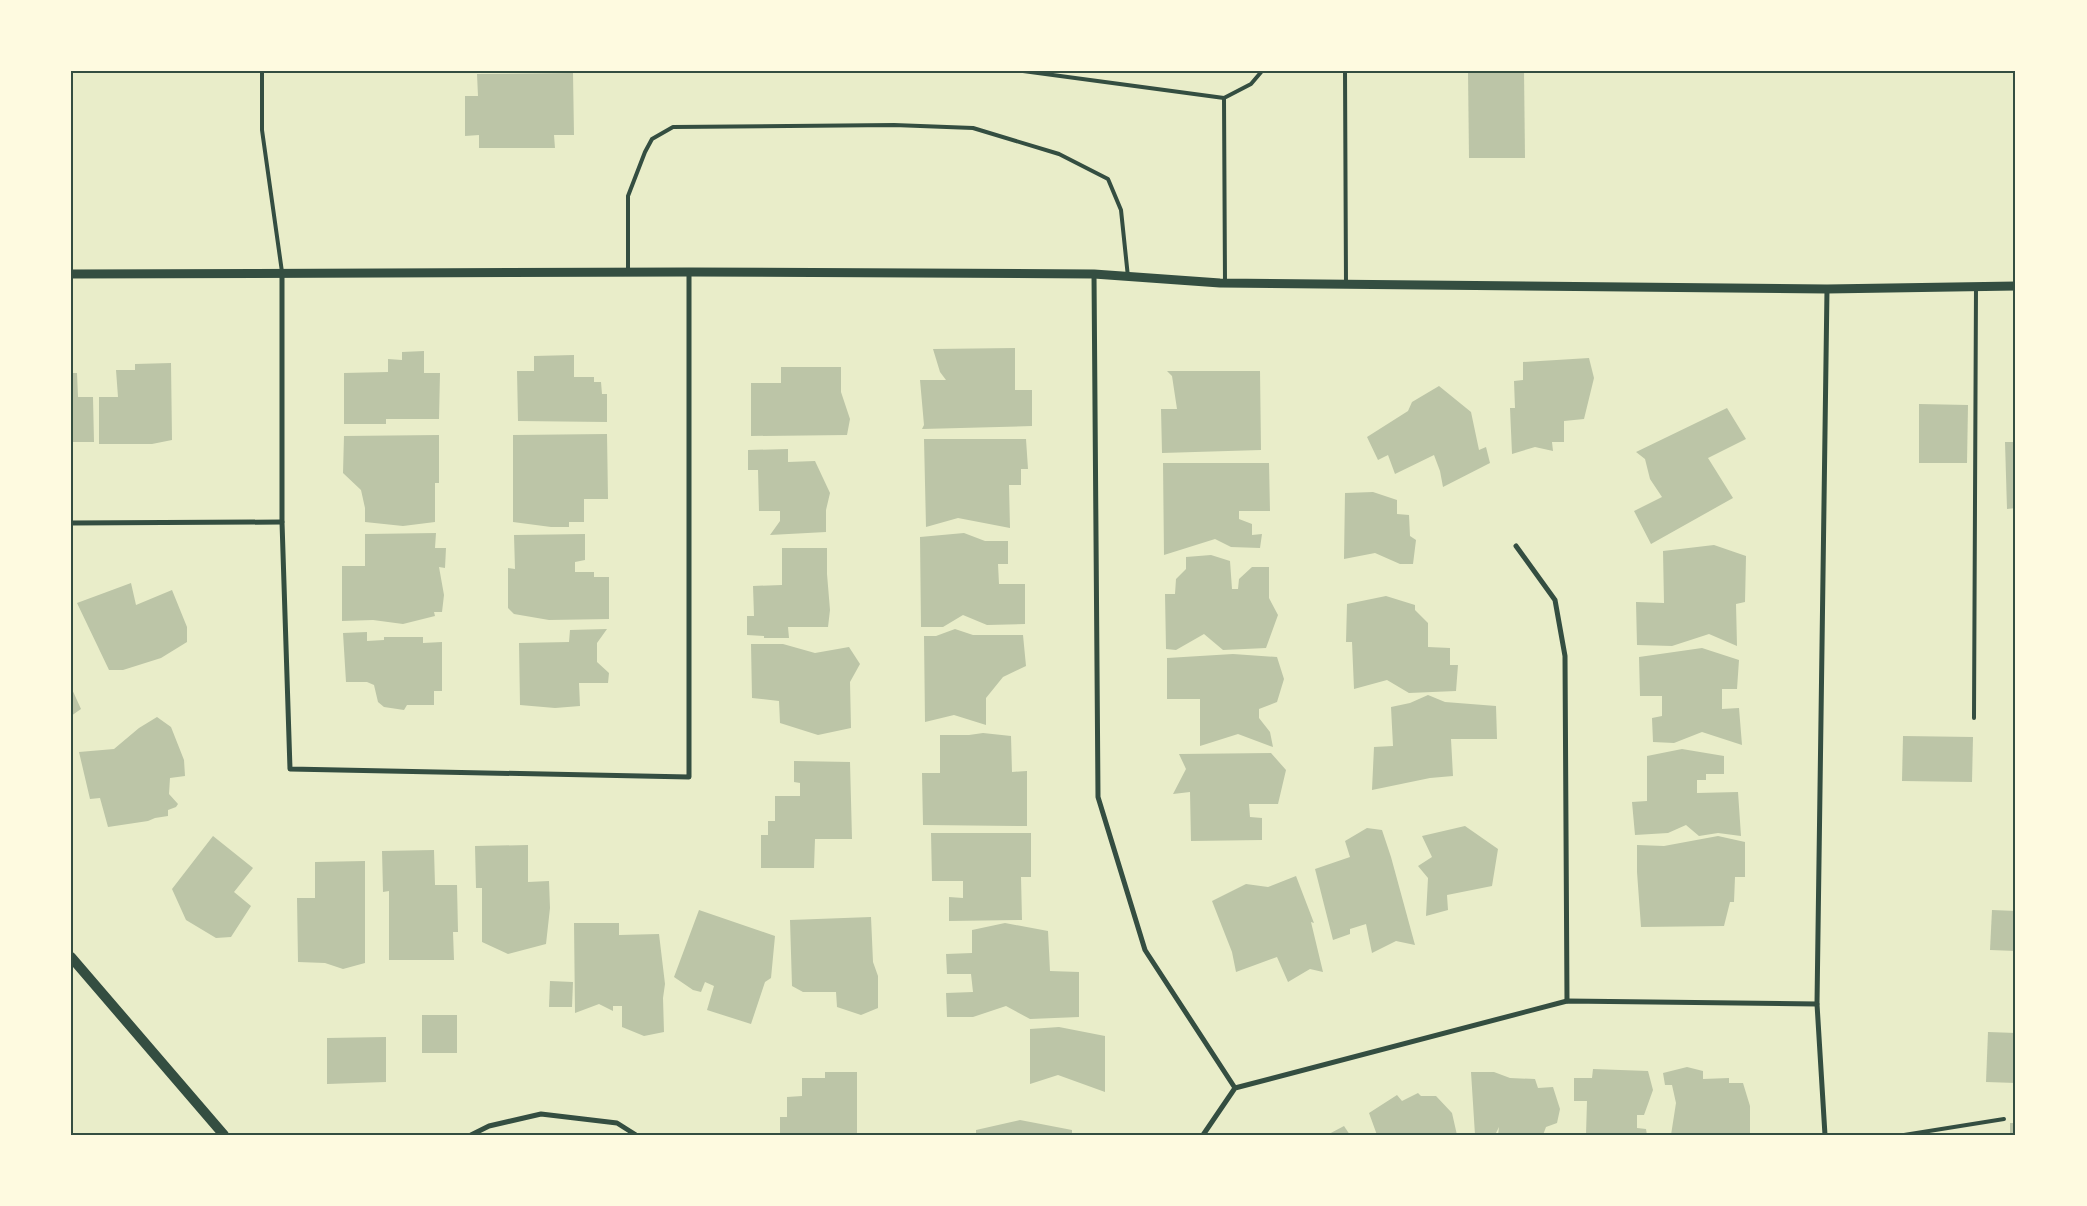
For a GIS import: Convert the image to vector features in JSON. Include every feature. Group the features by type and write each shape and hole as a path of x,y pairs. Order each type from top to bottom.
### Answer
{"main road":[{"path":"71,957 224,1135"}],"street":[{"path":"282,272 282,522 290,769 689,777 689,272"},
{"path":"71,274 282,272 1094,274 1225,283 1827,288 2016,286"},
{"path":"1094,274 1098,797 1145,950 1235,1088"},
{"path":"1825,1135 1816,1004 1827,288"},
{"path":"71,523 282,522"},
{"path":"1516,546 1555,600 1565,656 1567,1001"},
{"path":"1203,1135 1235,1088 1567,1001 1816,1004"},
{"path":"471,1135 489,1126 542,1114 617,1123 636,1135"}],"lane":[{"path":"262,71 262,130 282,272"},
{"path":"1023,71 1224,98 1251,84 1262,71"},
{"path":"1345,71 1346,284"},
{"path":"1224,98 1225,283"},
{"path":"628,272 628,196 652,139 673,127 894,124 974,128 1060,154 1108,179 1121,210 1128,277"},
{"path":"1974,718 1976,287"},
{"path":"1904,1135 2004,1119"}],"building":[{"path":"1468,71 1524,71 1525,158 1469,158"},
{"path":"573,73 574,135 554,135 555,148 479,148 479,135 465,136 465,96 478,96 477,74"},
{"path":"1015,348 1015,390 1032,390 1032,426 922,429 924,425 920,380 946,380 940,372 933,349"},
{"path":"424,351 424,373 440,373 439,419 386,419 386,424 344,424 344,373 388,372 388,359 402,360 402,352"},
{"path":"574,355 574,377 594,377 594,382 601,382 602,394 607,394 607,422 518,421 517,371 534,371 534,356"},
{"path":"1589,358 1594,378 1584,419 1564,421 1564,442 1552,442 1553,451 1535,447 1512,454 1510,408 1515,408 1514,381 1523,380 1523,362"},
{"path":"171,363 172,440 152,444 99,444 99,397 118,397 116,370 135,370 135,364"},
{"path":"781,367 841,367 841,392 850,419 847,435 751,436 751,383 781,383"},
{"path":"1167,371 1260,371 1261,450 1162,453 1161,409 1177,409 1172,376"},
{"path":"71,373 77,373 78,397 93,397 94,442 71,442"},
{"path":"1439,386 1471,412 1479,450 1486,447 1490,463 1443,487 1434,455 1395,474 1388,455 1378,460 1367,437 1408,411 1412,402"},
{"path":"1919,404 1968,405 1967,463 1919,463"},
{"path":"1727,408 1746,439 1708,458 1733,498 1651,544 1634,511 1662,497 1650,479 1645,459 1636,452"},
{"path":"607,434 608,499 584,499 584,522 569,522 569,527 551,527 513,522 513,435"},
{"path":"439,435 439,483 435,483 435,522 403,526 365,522 365,508 361,490 343,473 344,436"},
{"path":"924,439 1026,439 1028,469 1021,469 1021,485 1009,485 1010,528 958,518 926,527"},
{"path":"2005,442 2016,442 2016,508 2007,509"},
{"path":"788,449 788,462 815,461 830,493 826,510 826,532 770,535 780,521 780,511 759,511 758,470 748,470 748,450"},
{"path":"1163,463 1269,463 1270,511 1239,511 1239,519 1252,524 1252,535 1262,534 1260,548 1231,547 1215,539 1164,555"},
{"path":"1373,492 1397,500 1397,514 1409,515 1410,536 1416,540 1413,564 1400,564 1375,553 1344,559 1345,493"},
{"path":"436,533 435,548 446,548 445,568 439,567 444,595 442,612 434,612 435,616 403,624 373,620 342,621 342,566 365,566 365,534"},
{"path":"964,533 985,541 1008,541 1008,564 998,564 999,584 1025,584 1025,624 987,625 963,615 943,627 921,627 920,537"},
{"path":"585,534 585,560 575,562 575,572 594,572 594,577 609,577 609,619 549,620 514,614 508,608 508,568 515,569 514,535"},
{"path":"1714,545 1746,556 1745,602 1736,604 1737,646 1709,634 1672,646 1637,645 1636,602 1664,603 1663,551"},
{"path":"782,548 827,548 830,610 828,627 788,627 789,638 764,638 764,636 747,635 747,616 754,616 753,586 782,585"},
{"path":"1211,555 1230,561 1232,589 1238,589 1239,579 1252,567 1269,567 1269,598 1278,615 1266,648 1223,650 1204,634 1176,650 1166,649 1165,594 1175,594 1176,579 1186,569 1186,557"},
{"path":"131,583 136,605 172,590 187,627 187,642 161,658 123,670 109,670 77,603"},
{"path":"1386,596 1415,605 1415,610 1428,623 1428,647 1450,648 1450,665 1458,665 1456,691 1409,693 1387,680 1354,689 1352,642 1346,642 1347,604"},
{"path":"607,629 597,643 597,662 609,673 608,683 579,683 580,706 555,708 520,705 519,643 569,642 570,630"},
{"path":"955,629 973,635 1023,635 1026,666 1003,677 986,698 986,725 954,715 925,722 924,636 936,636"},
{"path":"367,632 367,641 384,640 384,637 423,637 423,643 442,642 442,691 434,691 434,705 407,705 404,710 384,707 378,702 374,685 367,682 346,682 343,633"},
{"path":"751,644 783,644 815,653 849,647 860,664 850,682 851,728 818,735 780,723 779,701 752,698"},
{"path":"1702,648 1739,660 1737,689 1722,689 1722,709 1739,708 1742,745 1702,732 1674,743 1653,742 1652,718 1662,716 1662,696 1640,696 1639,657"},
{"path":"1233,654 1277,657 1284,679 1277,702 1259,709 1259,718 1270,732 1273,747 1238,734 1200,746 1200,699 1167,699 1167,658"},
{"path":"71,687 81,709 71,716"},
{"path":"1428,695 1445,702 1496,706 1497,739 1451,739 1453,776 1430,778 1372,790 1374,747 1393,746 1391,707 1410,703"},
{"path":"157,717 171,727 184,760 185,776 170,778 169,794 178,804 176,807 168,810 168,816 108,827 100,798 90,799 79,752 114,749 139,728"},
{"path":"983,733 1011,736 1012,772 1027,771 1027,826 923,825 922,773 940,773 940,735"},
{"path":"1903,736 1973,737 1972,782 1902,781"},
{"path":"1682,749 1724,756 1724,774 1706,774 1706,780 1697,780 1697,793 1738,792 1741,836 1718,833 1699,836 1686,825 1668,833 1635,835 1632,802 1647,801 1647,756"},
{"path":"1271,753 1286,770 1278,804 1249,804 1250,817 1262,818 1262,840 1191,841 1190,792 1173,794 1186,769 1179,754"},
{"path":"794,761 850,762 852,839 815,839 814,868 761,868 761,835 768,835 768,821 775,821 775,796 800,796 800,783 794,782"},
{"path":"1465,826 1498,849 1492,886 1447,895 1448,910 1426,916 1428,878 1418,866 1432,857 1422,836"},
{"path":"1367,828 1382,830 1415,945 1396,941 1372,953 1366,924 1350,929 1350,934 1333,940 1315,869 1350,857 1345,841"},
{"path":"931,833 1031,833 1031,877 1021,877 1022,920 949,921 949,897 963,898 963,881 932,881"},
{"path":"213,836 253,868 234,892 251,906 231,937 216,938 186,920 172,889"},
{"path":"1718,836 1745,842 1745,877 1735,877 1734,902 1730,902 1724,926 1641,927 1637,845 1664,846"},
{"path":"528,845 528,882 549,881 550,908 546,944 508,954 482,942 482,888 476,888 475,846"},
{"path":"434,850 435,885 457,885 458,932 453,932 454,960 389,960 389,891 383,892 382,851"},
{"path":"365,861 365,963 343,969 325,963 298,962 297,898 315,898 315,862"},
{"path":"1296,876 1314,923 1311,922 1323,972 1310,969 1288,982 1277,957 1236,972 1232,952 1212,901 1246,884 1268,887"},
{"path":"699,910 775,936 771,978 765,982 751,1024 707,1010 714,986 705,982 701,992 693,990 674,977"},
{"path":"1992,910 2016,911 2016,951 1990,950"},
{"path":"871,917 873,962 878,976 878,1008 861,1015 837,1007 836,992 803,992 792,986 790,920"},
{"path":"574,923 619,923 619,935 659,934 665,984 663,998 664,1032 644,1036 622,1027 622,1006 613,1006 613,1011 599,1004 575,1013"},
{"path":"1005,923 1048,931 1050,971 1079,972 1079,1017 1030,1019 1006,1006 973,1017 947,1017 946,993 973,992 971,974 947,974 946,954 972,953 972,930"},
{"path":"550,981 573,982 572,1007 549,1007"},
{"path":"422,1015 457,1015 457,1053 422,1053"},
{"path":"1059,1027 1105,1036 1105,1092 1058,1075 1030,1084 1030,1029"},
{"path":"1988,1032 2016,1033 2016,1083 1986,1082"},
{"path":"386,1037 386,1082 327,1084 327,1038"},
{"path":"1687,1067 1703,1071 1703,1079 1729,1078 1729,1083 1743,1083 1750,1106 1750,1135 1671,1135 1676,1103 1672,1085 1665,1085 1663,1073"},
{"path":"1593,1069 1648,1071 1653,1090 1644,1115 1637,1115 1637,1128 1646,1129 1647,1135 1586,1135 1587,1101 1574,1101 1574,1078 1592,1078"},
{"path":"825,1072 857,1072 857,1135 780,1135 780,1117 787,1117 787,1097 802,1096 802,1078 825,1078"},
{"path":"1471,1072 1494,1072 1510,1078 1535,1079 1538,1088 1553,1087 1560,1109 1557,1123 1546,1127 1543,1135 1498,1135 1499,1127 1495,1135 1475,1135"},
{"path":"1418,1093 1421,1096 1436,1096 1452,1113 1457,1135 1377,1135 1369,1113 1397,1095 1402,1101"},
{"path":"1020,1120 1072,1130 1072,1135 976,1135 976,1130"},
{"path":"2010,1123 2016,1123 2016,1135 2010,1135"},
{"path":"1344,1126 1350,1135 1327,1135"}]}
